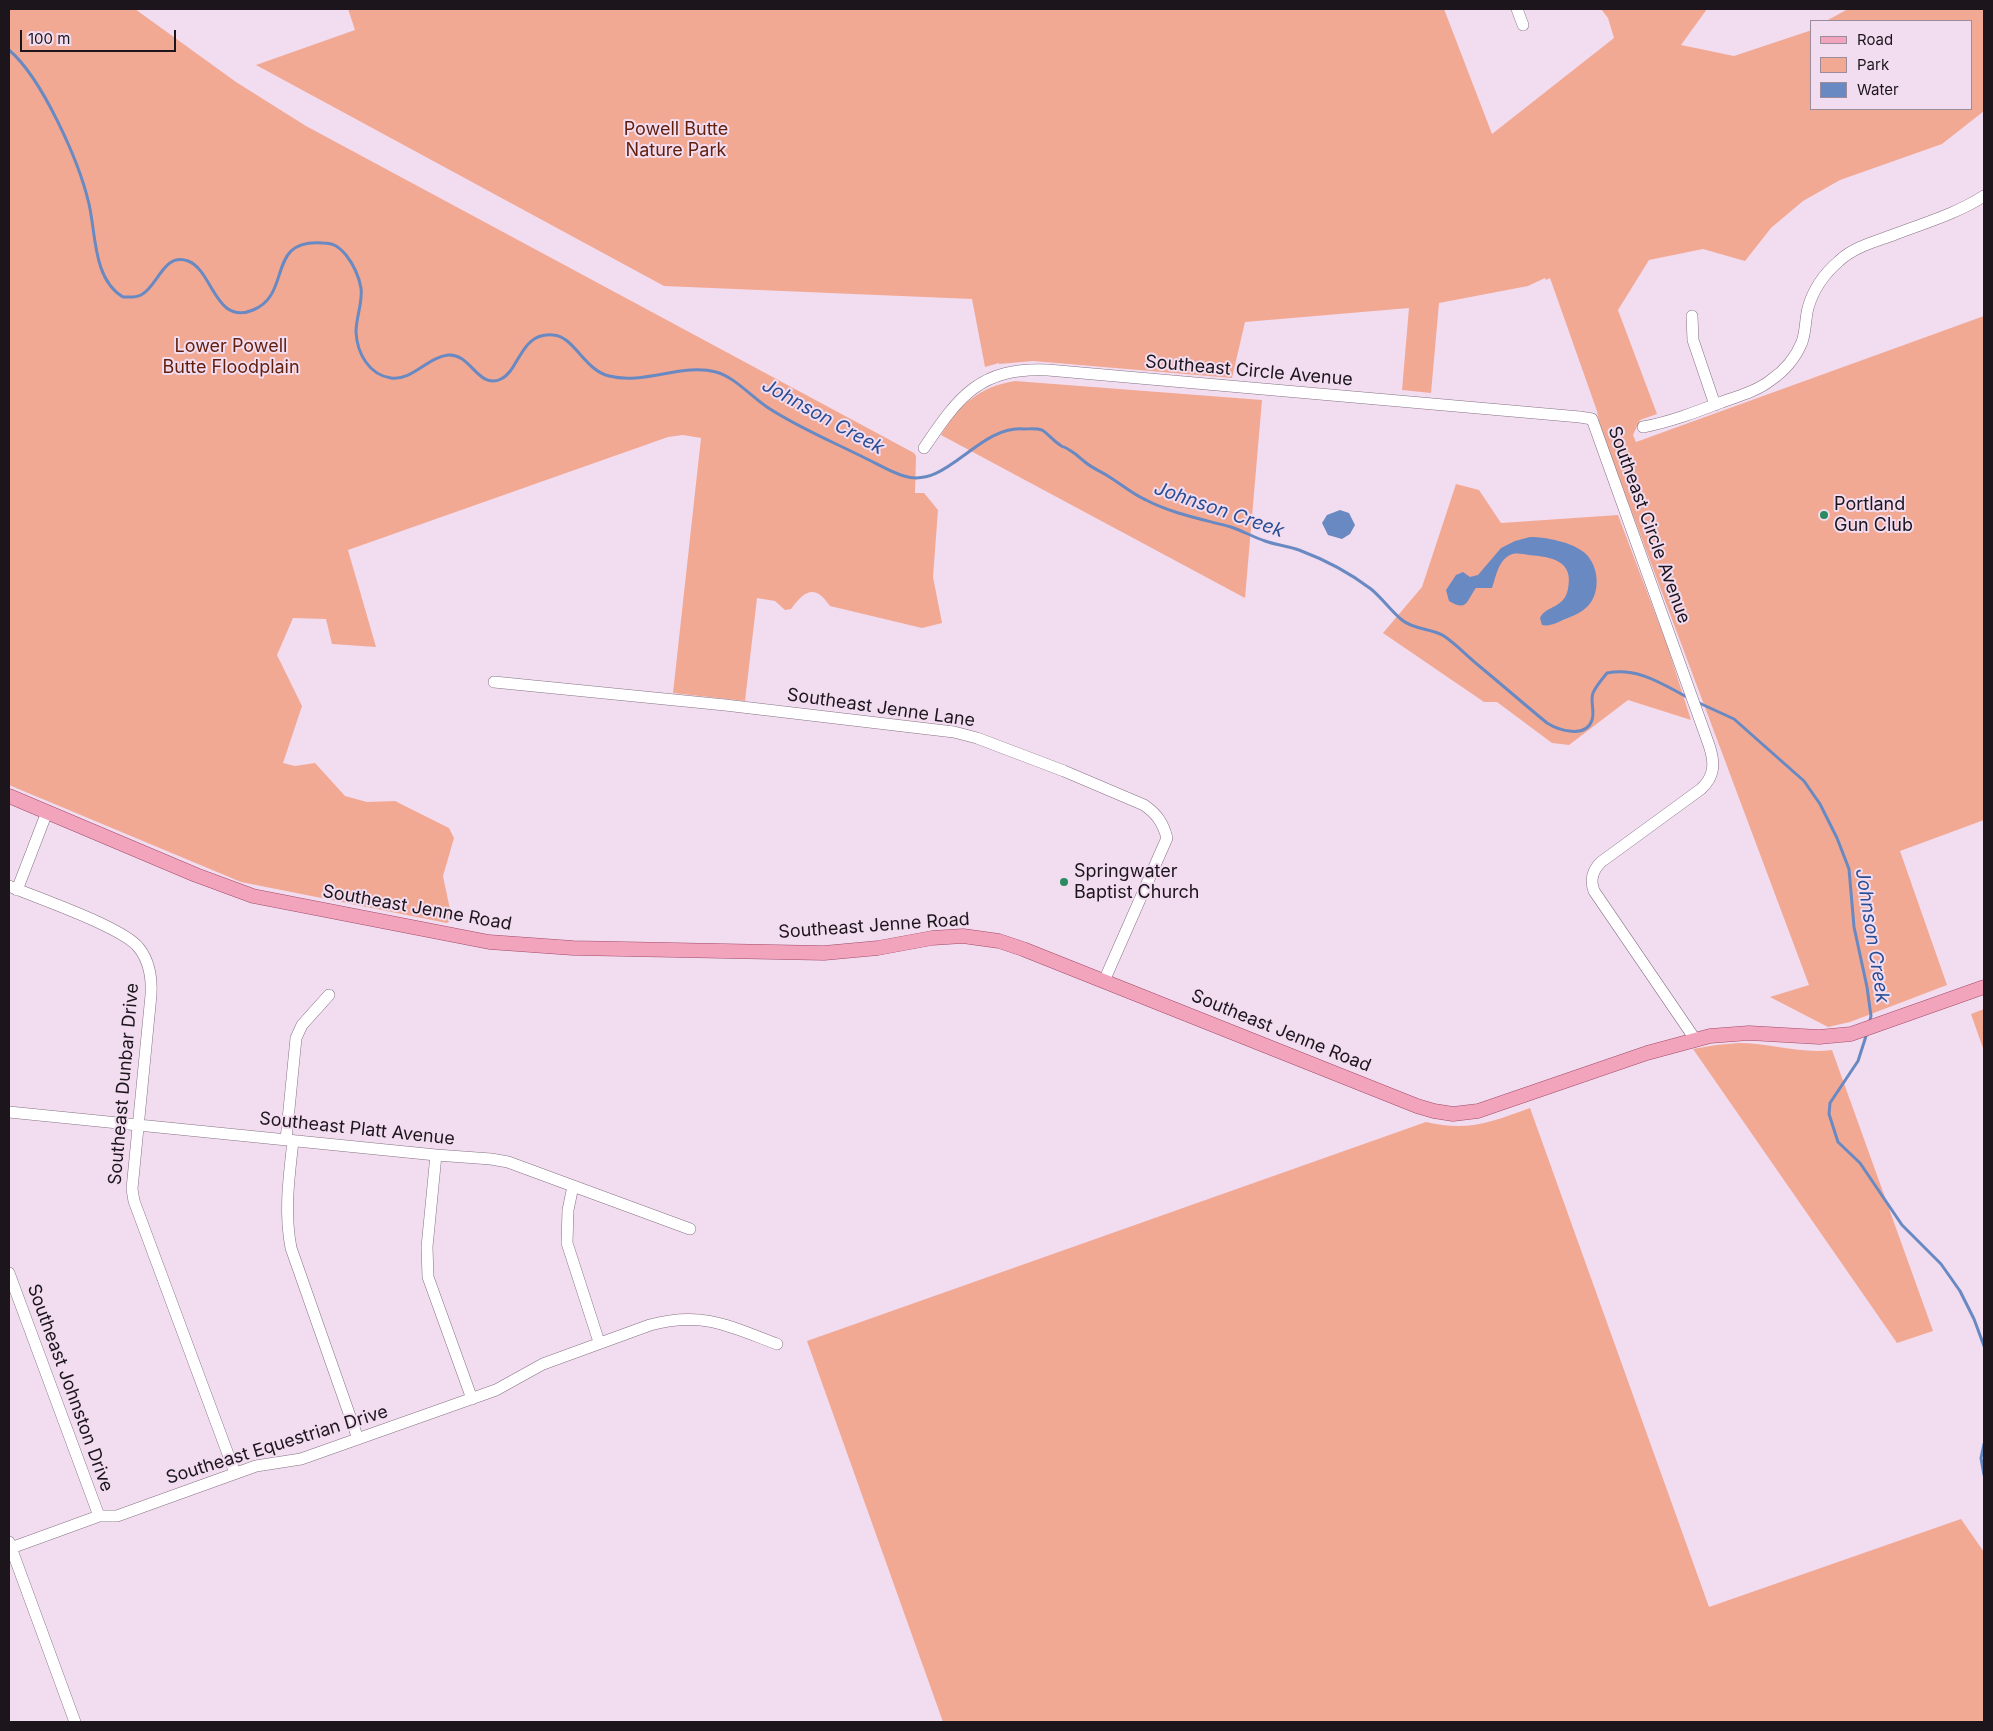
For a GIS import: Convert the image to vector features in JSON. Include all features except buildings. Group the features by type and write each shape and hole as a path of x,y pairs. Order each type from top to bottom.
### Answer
{"main road":[{"name":"Southeast Jenne Road","path":"9,796 204,878 253,896 392,922 468,939 538,946 788,953 851,951 932,938 975,937 1011,944 1417,1106 1453,1114 1490,1107 1664,1047 1695,1039 1749,1033 1819,1037 1851,1034 1984,987"}],"street":[{"path":"1517,9 1523,25"},
{"path":"1643,427 1660,424 1715,405 1761,387 1773,379 1787,366 1801,343 1814,292 1819,283 1839,261 1861,247 1960,210 1984,196"},
{"path":"1692,316 1693,340 1715,405"},
{"name":"Southeast Circle Avenue","path":"924,448 952,407 974,388 996,375 1021,370 1048,370 1590,419 1594,422 1713,759 1712,777 1701,789 1601,862 1594,871 1592,880 1594,891 1602,904 1695,1039"},
{"name":"Southeast Jenne Lane","path":"494,682 725,705 954,732 977,738 1064,771 1144,805 1153,811 1162,822 1168,838 1104,981"},
{"path":"13,888 47,812"},
{"name":"Southeast Dunbar Drive","path":"13,888 119,932 138,947 150,968 152,988 132,1189 134,1201 235,1473"},
{"path":"329,995 302,1025 296,1038 289,1140 287,1230 291,1248 358,1439"},
{"name":"Southeast Platt Avenue","path":"9,1112 491,1159 508,1162 690,1229"},
{"path":"436,1155 427,1247 428,1277 472,1399"},
{"path":"573,1186 568,1210 567,1243 599,1342"},
{"name":"Southeast Johnston Drive","path":"9,1272 99,1516"},
{"name":"Southeast Equestrian Drive","path":"10,1545 99,1516 117,1516 268,1463 301,1459 496,1390 543,1364 650,1325 685,1318 704,1319 777,1344"},
{"path":"10,1545 75,1722"}],"green space":[{"name":"Lower Powell Butte Floodplain","path":"9,9 135,9 236,82 306,126 914,453 916,456 915,493 924,493 938,510 933,577 942,623 922,628 830,606 825,599 815,592 810,592 801,597 791,609 785,610 775,601 757,598 745,701 673,693 701,438 683,435 668,437 348,550 376,647 332,644 326,619 293,618 277,655 302,706 283,763 295,766 315,763 345,796 367,802 395,801 449,828 454,838 443,876 452,919 447,923 241,882 9,785"},
{"name":"Powell Butte Nature Park","path":"348,9 1444,9 1492,134 1614,38 1608,18 1601,9 1707,9 1681,45 1734,56 1810,31 1810,110 1973,110 1973,20 1828,20 1848,9 1984,9 1984,111 1942,144 1840,180 1803,201 1771,228 1745,261 1703,249 1649,260 1618,310 1657,414 1640,420 1633,435 1636,442 1984,316 1984,820 1900,851 1947,985 1850,1022 1828,1027 1770,997 1809,985 1600,427 1597,411 1550,278 1546,280 1545,278 1528,286 1439,303 1431,393 1402,390 1409,308 1245,322 1232,378 1033,361 999,363 985,367 972,299 664,286 256,65 355,30"},
{"path":"1015,381 1262,400 1245,598 941,435 956,414 972,399 991,388"},
{"path":"1456,484 1479,490 1501,523 1618,515 1667,645 1691,720 1628,700 1569,745 1552,743 1497,702 1484,702 1383,633 1422,587"},
{"path":"1984,1009 1984,1051 1971,1014"},
{"path":"1739,1043 1809,1051 1832,1050 1933,1331 1897,1343 1693,1049"},
{"path":"1530,1108 1709,1607 1961,1519 1984,1552 1984,1722 943,1722 807,1341 1426,1122 1441,1125 1467,1126 1503,1118"}],"water":[{"path":"1340,510 1349,513 1355,525 1350,534 1342,539 1328,535 1322,523 1327,515"},
{"path":"1530,537 1566,543 1580,549 1590,558 1597,579 1595,594 1586,608 1555,623 1542,625 1540,618 1543,614 1559,604 1566,595 1569,579 1568,572 1564,566 1553,559 1520,554 1510,555 1503,561 1492,588 1476,588 1464,605 1460,606 1449,601 1446,590 1456,575 1463,572 1470,577 1478,575 1501,548 1515,541"}],"waterway":[{"name":"Johnson Creek","path":"9,50 22,63 34,80 58,121 84,186 101,268 113,289 123,297 141,295 147,291 172,261 180,260 188,261 196,266 222,304 230,310 240,313 253,310 265,302 273,292 286,258 293,249 305,244 330,244 339,248 346,255 357,275 361,293 356,332 359,348 371,368 383,376 391,378 406,376 434,360 448,355 463,359 480,376 486,380 493,381 501,379 507,374 527,345 534,339 553,335 567,341 600,373 609,376 636,378 690,370 703,370 722,374 736,382 767,407 802,427 894,472 904,476 920,478 934,474 949,466 977,446 1007,430 1040,429 1090,466 1136,495 1156,505 1188,516 1231,527 1269,542 1299,550 1345,572 1371,589 1407,623 1444,636 1547,723 1558,728 1578,731 1589,726 1593,717 1593,693 1607,673 1629,672 1650,678 1689,698"},
{"name":"Johnson Creek","path":"1697,702 1734,719 1804,781 1820,804 1837,838 1849,869 1854,927 1867,987 1871,1016 1869,1024"},
{"name":"Johnson Creek","path":"1867,1033 1858,1061 1830,1103 1829,1114 1838,1142 1860,1163 1902,1225 1941,1264 1960,1291 1974,1319 1984,1346"},
{"name":"Johnson Creek","path":"1984,1444 1981,1458 1984,1475"}],"place":[{"name":"Portland Gun Club","path":"1824,515"},
{"name":"Springwater Baptist Church","path":"1064,882"}]}
